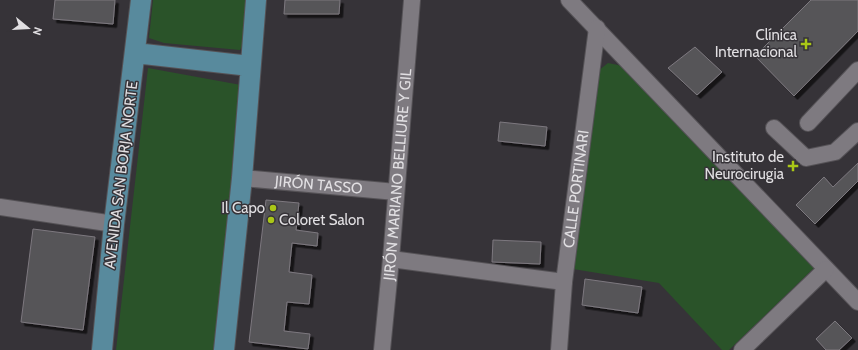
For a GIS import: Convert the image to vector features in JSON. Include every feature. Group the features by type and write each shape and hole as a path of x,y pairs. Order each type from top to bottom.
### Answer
{"main road":[{"name":"AVENIDA SAN BORJA NORTE","path":"102,350 114,224 141,0"},
{"path":"224,350 242,178 256,0"},
{"path":"135,52 250,66"}],"street":[{"name":"JIRÓN MARIANO BELLIURE Y GIL","path":"382,350 412,0"},
{"path":"569,0 858,302"},
{"name":"CALLE PORTINARI","path":"559,350 564,282 597,28"},
{"path":"808,123 858,70"},
{"path":"774,128 806,158 834,152 858,131"},
{"name":"JIRÓN TASSO","path":"242,178 396,192"},
{"path":"0,207 114,224"},
{"path":"391,259 564,282"},
{"path":"742,350 826,269"}],"green space":[{"path":"153,0 251,0 245,41 240,50 164,43 149,38"},
{"path":"608,63 623,66 814,268 729,350 722,350 659,283 573,269 598,71"},
{"path":"148,68 241,85 215,350 116,350"}],"building":[{"path":"55,0 115,0 113,24 53,19"},
{"path":"285,0 340,0 339,14 284,14"},
{"name":"Clínica Internacional","path":"811,0 858,0 858,31 794,96 755,56"},
{"path":"695,47 722,72 697,95 668,68"},
{"path":"500,122 547,127 545,146 498,141"},
{"path":"858,163 858,181 815,224 796,205 824,177 833,187"},
{"path":"266,200 299,203 296,230 318,233 317,246 292,243 289,272 312,275 309,304 287,302 284,331 310,334 308,349 249,342"},
{"path":"33,229 95,237 83,330 21,322"},
{"path":"493,240 541,242 540,264 492,262"},
{"path":"585,279 642,287 638,313 582,305"},
{"path":"835,321 852,338 839,350 826,350 816,339"}],"place":[{"name":"Clínica Internacional","path":"806,44"},
{"name":"Instituto de Neurocirugia","path":"793,166"},
{"name":"Il Capo","path":"273,208"},
{"name":"Coloret Salon","path":"271,220"}]}
